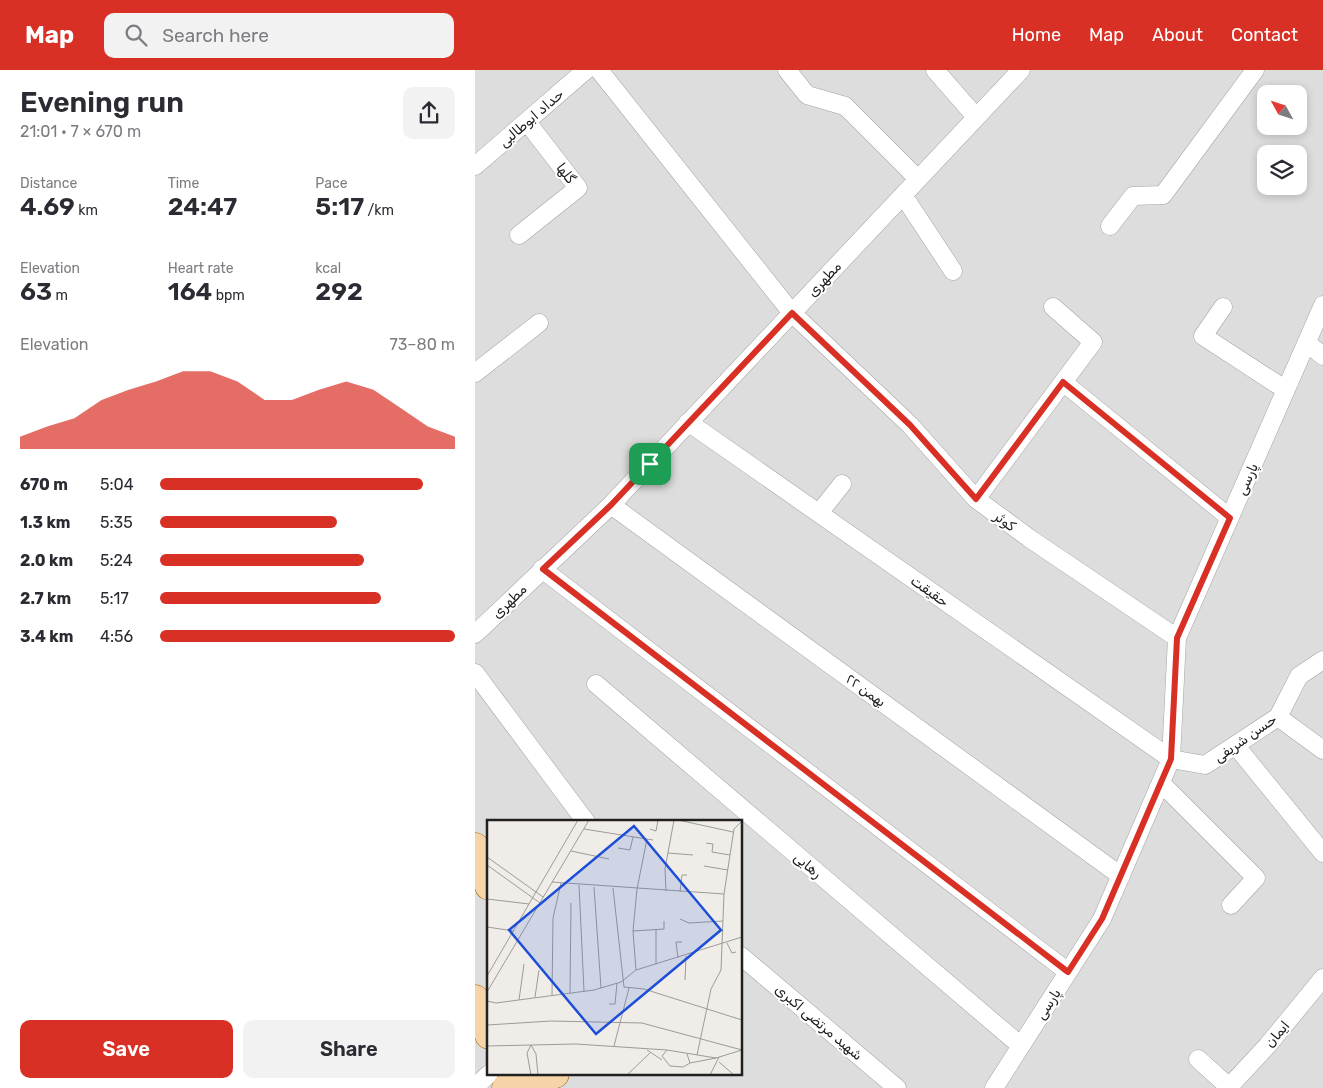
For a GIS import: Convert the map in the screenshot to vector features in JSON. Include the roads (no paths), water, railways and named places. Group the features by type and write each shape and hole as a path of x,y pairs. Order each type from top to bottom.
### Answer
{"main road":[{"path":"475,847 487,880"},
{"path":"475,999 487,1030"},
{"path":"505,1088 548,1076"}],"street":[{"name":"حداد ابوطالبی","path":"475,166 586,70"},
{"name":"کوثر","path":"599,70 792,313 910,425 976,499 1029,538 1177,638"},
{"path":"787,70 807,95 845,106 918,179"},
{"path":"935,70 976,117"},
{"name":"مطهری","path":"475,634 611,505 1021,70"},
{"path":"1110,226 1133,196 1163,196 1255,70"},
{"name":"گلها","path":"519,236 578,188 527,122"},
{"path":"903,195 953,271"},
{"name":"پارسی","path":"994,1088 1102,919 1161,783 1171,759 1177,638 1323,305"},
{"path":"976,499 1093,342 1053,307"},
{"path":"1223,307 1203,336 1286,390"},
{"path":"475,374 539,323"},
{"path":"1307,343 1323,356"},
{"path":"1063,382 1230,518"},
{"name":"حقیقت","path":"689,422 1171,759"},
{"path":"819,513 842,484"},
{"name":"۲۲ بهمن","path":"611,505 1121,876"},
{"path":"543,569 1068,972"},
{"name":"حسن شریفی","path":"1171,759 1205,766 1236,746 1278,717 1299,676 1323,660"},
{"path":"475,672 585,820"},
{"name":"رهایی","path":"595,684 1021,1046"},
{"path":"1278,717 1323,750"},
{"path":"1236,746 1323,854"},
{"path":"1161,783 1256,878 1231,905"},
{"name":"شهید مرتضی اکبری","path":"743,958 897,1088"},
{"name":"ایمان","path":"1228,1088 1267,1046 1323,978"},
{"path":"1198,1059 1228,1088"},
{"path":"475,1087 487,1076"}]}
